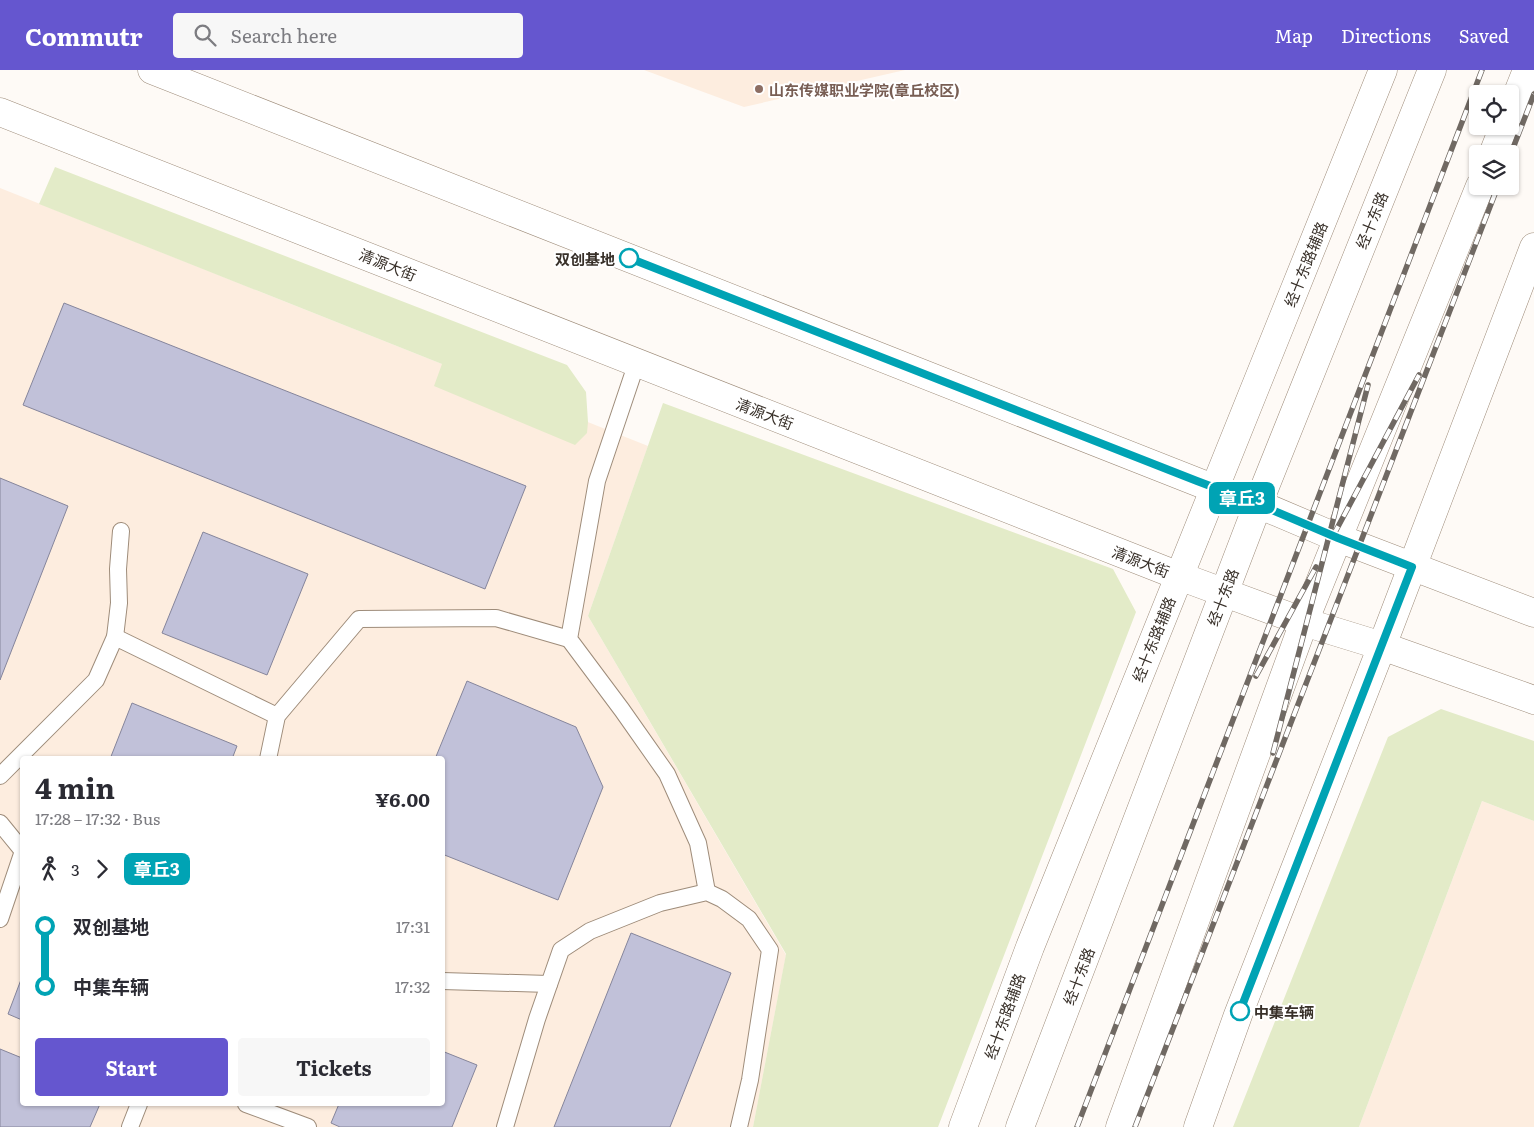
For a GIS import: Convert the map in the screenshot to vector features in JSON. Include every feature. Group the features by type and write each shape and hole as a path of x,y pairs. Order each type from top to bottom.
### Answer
{"main road":[{"path":"152,70 1258,504 1338,538 1534,613"},
{"name":"经十东路辅路","path":"963,1127 1030,946 1383,70"},
{"name":"经十东路","path":"1020,1127 1258,504 1432,70"},
{"path":"1519,90 1527,70"},
{"name":"清源大街","path":"0,112 1179,576 1304,622 1382,646 1534,700"},
{"path":"1120,1127 1304,622 1476,195"},
{"path":"1198,1127 1238,1015 1382,646 1534,247"}],"lane":[{"path":"569,639 597,481 637,362"},
{"path":"0,776 96,680 116,637 121,530"},
{"path":"269,756 277,716 359,619 496,618 569,639 667,774 698,843 707,892"},
{"path":"116,637 277,716"},
{"path":"0,823 20,848"},
{"path":"0,919 20,860"},
{"path":"505,1127 561,950 590,931 660,903 707,892 749,919 770,950 750,1080 739,1127"},
{"path":"445,981 549,984"},
{"path":"130,1127 138,1106"},
{"path":"257,1106 278,1110 308,1127"}],"shaded area":[{"name":"山东传媒职业学院(章丘校区)","path":"644,70 905,70 744,107"},
{"path":"0,188 648,446 588,616 786,955 753,1127 0,1127"},
{"path":"1482,801 1534,821 1534,1127 1359,1127"}],"green space":[{"path":"55,167 567,365 586,392 587,433 575,445 434,386 442,364 39,204"},
{"path":"663,403 1113,569 1136,612 938,1127 753,1127 786,954 588,616"},
{"path":"1441,709 1534,741 1534,821 1482,801 1359,1127 1233,1127 1388,737"}],"building":[{"path":"64,303 526,486 485,589 23,405"},
{"path":"0,478 68,506 0,680"},
{"path":"203,532 308,574 267,675 162,633"},
{"path":"467,681 576,727 603,787 558,900 445,855 445,756 436,756"},
{"path":"132,703 237,746 233,756 111,756"},
{"path":"631,933 731,973 670,1127 554,1127"},
{"path":"20,982 20,1019 8,1014"},
{"path":"0,1049 20,1057 20,1106 99,1106 90,1127 0,1127"},
{"path":"445,1052 477,1065 452,1127 340,1127 331,1123 338,1106 445,1106"}],"railway":[{"path":"1077,1127 1482,70"},
{"path":"1514,145 1534,94"},
{"path":"1135,1127 1495,195"},
{"path":"1333,536 1419,375"},
{"path":"1273,753 1368,385"},
{"path":"1256,676 1316,567"}],"bus line":[{"name":"章丘3","path":"629,258 1258,504 1412,567 1240,1011"}],"place":[{"name":"山东传媒职业学院(章丘校区)","path":"759,89"},
{"name":"双创基地","path":"629,258"},
{"name":"中集车辆","path":"1240,1011"}]}
